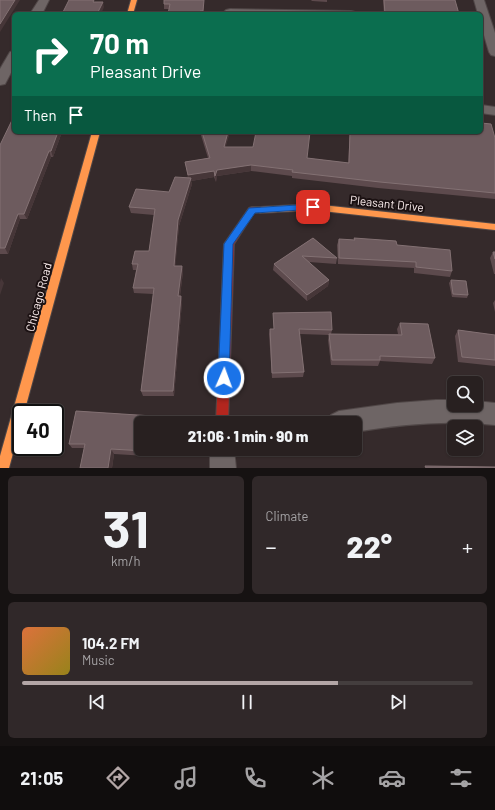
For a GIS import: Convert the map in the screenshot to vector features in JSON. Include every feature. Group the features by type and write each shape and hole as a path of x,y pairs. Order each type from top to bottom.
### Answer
{"street":[{"path":"37,12 44,0"},
{"path":"131,12 134,0"},
{"path":"230,0 230,12"},
{"path":"353,0 356,12"},
{"path":"479,0 481,12"},
{"path":"483,23 495,52"},
{"path":"12,59 0,82 12,83"},
{"path":"483,109 495,111"},
{"name":"Chicago Road","path":"3,468 95,134"},
{"name":"Pleasant Drive","path":"222,416 229,244 252,210 313,207 495,227"},
{"path":"362,419 392,414 424,412 466,411 495,414"},
{"path":"222,456 222,468"}],"building":[{"path":"0,0 15,0 0,24"},
{"path":"69,0 94,0 93,2 103,2 98,12 63,12"},
{"path":"164,0 204,0 203,11 200,12 168,12 170,4 164,4"},
{"path":"384,0 455,0 458,12 385,12"},
{"path":"12,120 12,134 57,134 24,214 18,214 5,248 0,248 0,145"},
{"path":"483,123 491,124 495,138 495,193 292,172 293,170 251,165 217,170 215,176 214,171 188,175 185,162 210,158 203,134 227,134 224,147 253,147 256,134 310,134 307,158 349,163 350,134 483,134"},
{"path":"175,177 191,178 178,220 174,266 182,266 178,296 181,296 173,391 141,391 154,288 133,288 138,264 132,264 135,251 149,251 155,209 129,207 136,189 169,192"},
{"path":"313,238 337,258 302,256 329,280 307,295 274,264"},
{"path":"354,238 396,241 397,245 450,250 452,271 416,267 416,262 339,258 339,239 355,240"},
{"path":"451,280 466,281 468,295 453,294"},
{"path":"331,312 332,330 299,329 304,372 272,373 270,329 274,329 273,313"},
{"path":"400,323 428,324 435,358 380,356 380,360 332,360 329,334 402,335"},
{"path":"458,330 495,335 495,360 462,357"},
{"path":"76,411 153,416 134,416 134,450 111,449 108,468 80,468 85,444 69,444"},
{"path":"425,466 495,467 495,468 426,468"}],"traffic: slow":[{"path":"131,12 134,0"},
{"path":"3,468 95,134"},
{"path":"260,210 313,207 495,227"}],"traffic: jam":[{"path":"222,416 229,244 252,210 260,210"}],"route":[{"path":"224,378 229,244 252,210 313,207"}]}
